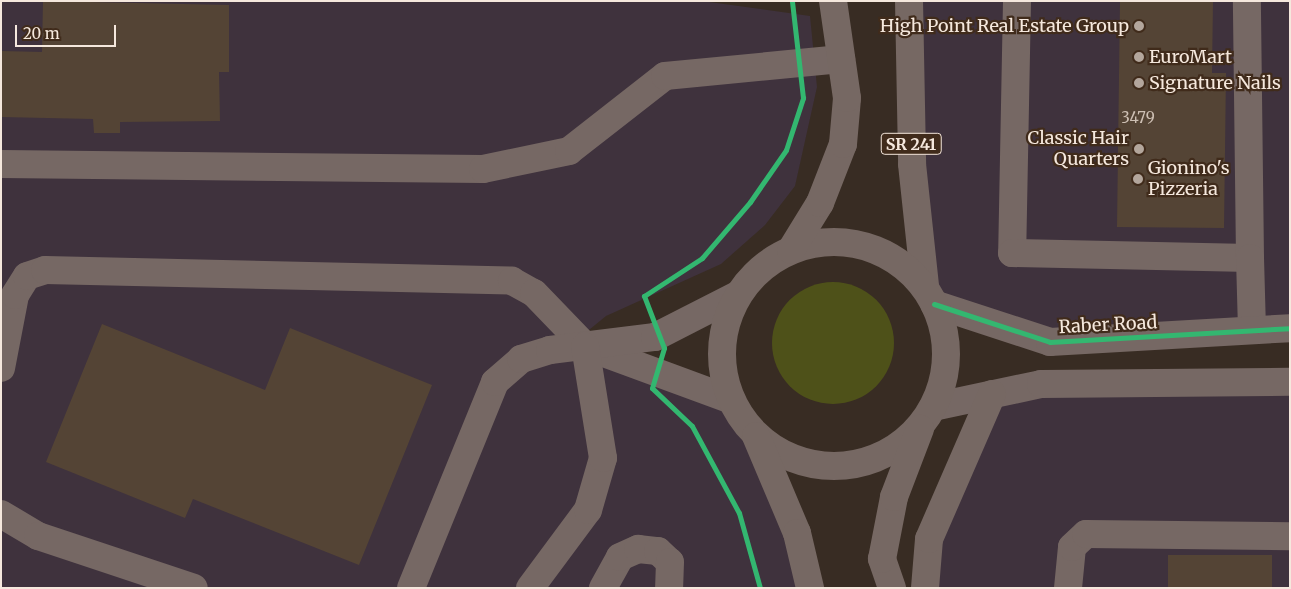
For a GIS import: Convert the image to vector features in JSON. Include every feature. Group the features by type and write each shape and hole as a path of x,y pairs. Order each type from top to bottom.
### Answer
{"main road":[{"path":"791,250 820,203 843,144 847,98 833,1"},
{"name":"SR 241","path":"909,1 912,164 929,295"},
{"path":"810,588 797,533 756,434 730,398 721,364 724,328 737,295 760,268 791,250 826,241 862,244 897,260 929,295 942,320 948,358 940,396 926,418 894,497 882,559 892,588"},
{"path":"925,588 929,539 992,394"},
{"path":"756,434 778,453 815,466 854,466 890,453 926,418"}],"street":[{"path":"1017,1 1012,253 1250,258"},
{"path":"1248,1 1252,330"},
{"path":"1,164 483,169 569,151 665,76 842,59"},
{"path":"1,368 15,295 27,276 45,270 512,281 534,293 585,346 730,398"},
{"path":"411,588 495,382 521,359 550,350 655,337 737,295"},
{"name":"Raber Road","path":"929,295 1050,342 1290,328"},
{"path":"530,588 588,510 603,458 585,346"},
{"path":"926,418 992,394 1041,384 1290,382"},
{"path":"1,514 38,536 194,588"},
{"path":"1068,588 1072,547 1086,534 1290,536"},
{"path":"603,588 620,557 638,550 658,551 670,562 669,588"}],"shaded area":[{"path":"1,1 702,1 810,16 817,87 795,186 765,225 721,264 606,316 567,348 729,399 748,429 810,588 1,588"},
{"path":"909,1 1290,1 1290,328 1050,342 934,304"},
{"path":"1290,382 1290,588 925,588 992,394"}],"green space":[{"path":"833,282 845,283 856,287 876,300 889,320 893,331 893,355 889,366 876,386 856,399 845,403 833,404 821,403 810,399 790,386 777,366 773,355 772,343 773,331 777,320 790,300 810,287 821,283"}],"building":[{"path":"43,1 229,5 229,72 219,72 220,121 120,122 120,133 94,133 93,119 1,117 1,51 42,52"},
{"path":"1120,1 1213,1 1212,73 1226,73 1224,228 1117,227"},
{"path":"102,324 265,390 290,328 432,385 359,565 193,499 185,518 46,462"},
{"path":"1168,555 1272,555 1272,588 1168,588"}],"cycle path":[{"path":"760,588 739,513 692,426 652,388 664,348 644,296 702,258 750,202 786,150 803,98 792,1"},
{"path":"934,304 1050,342 1290,328"}],"place":[{"name":"High Point Real Estate Group","path":"1139,26"},
{"name":"EuroMart","path":"1139,57"},
{"name":"Signature Nails","path":"1139,83"},
{"name":"Classic Hair Quarters","path":"1139,149"},
{"name":"Gionino's Pizzeria","path":"1138,179"}]}
